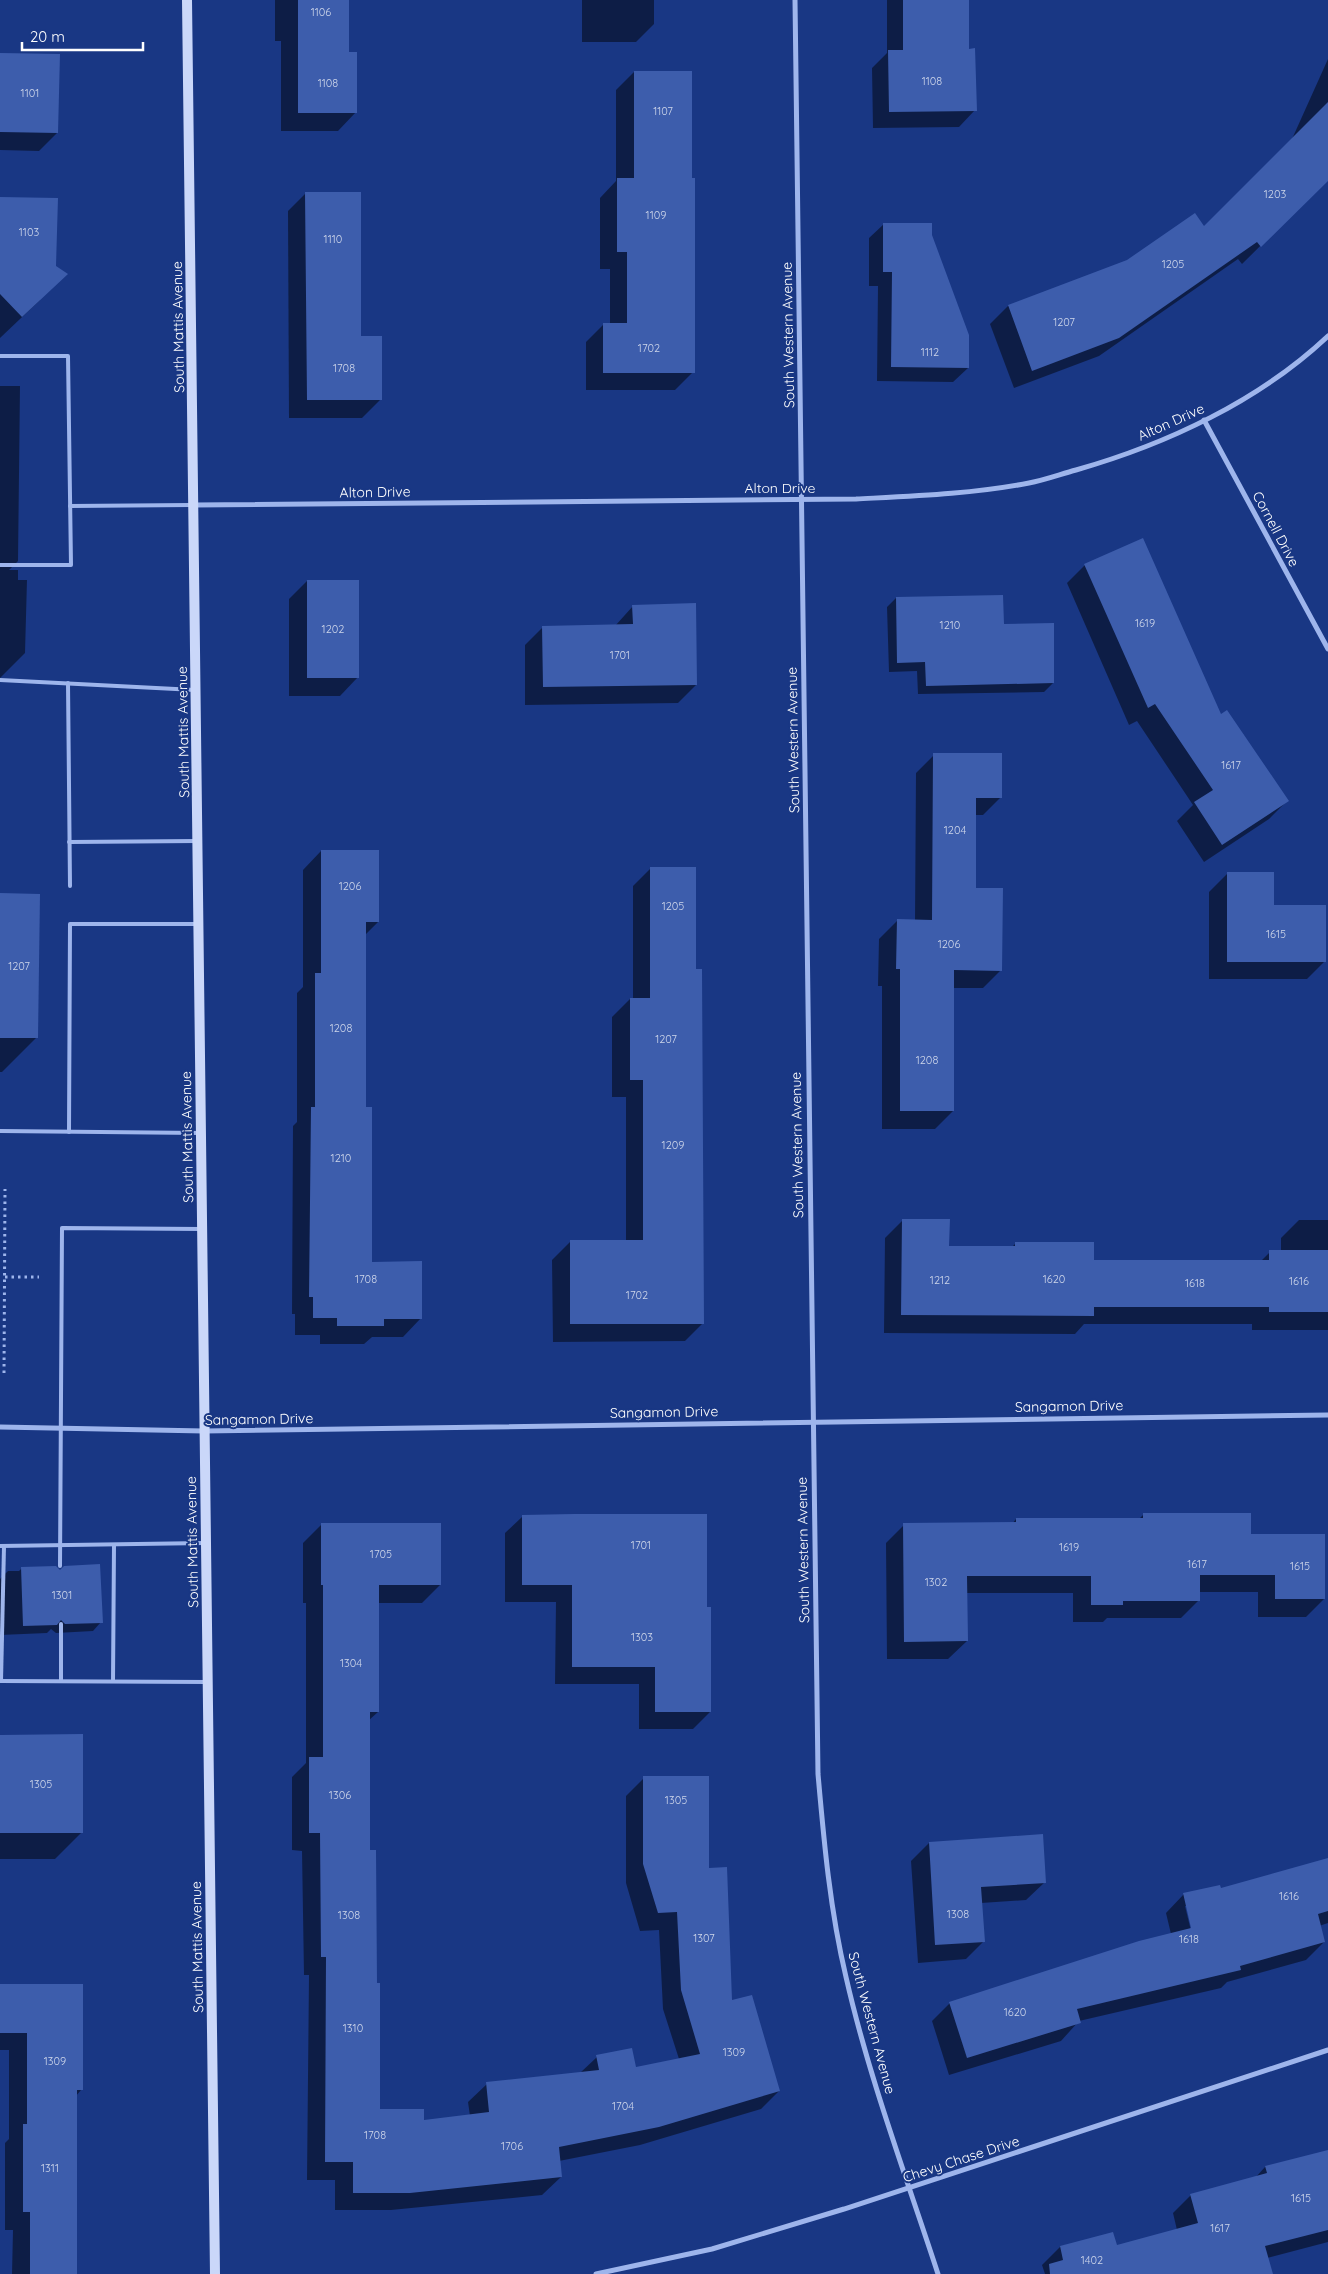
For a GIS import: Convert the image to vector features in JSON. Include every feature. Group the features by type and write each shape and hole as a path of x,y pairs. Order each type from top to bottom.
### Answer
{"main road":[{"name":"South Mattis Avenue","path":"188,0 214,2274"}],"street":[{"name":"South Western Avenue","path":"796,0 818,1774 826,1866 845,1976 872,2072 938,2274"},
{"name":"Alton Drive","path":"194,505 856,499 960,494 1031,483 1122,457 1226,410 1288,370 1328,336"},
{"name":"Cornell Drive","path":"1204,420 1328,649"},
{"name":"Sangamon Drive","path":"0,1427 204,1431 813,1420 1328,1415"},
{"name":"Chevy Chase Drive","path":"596,2274 712,2249 844,2210 1328,2050"}],"lane":[{"path":"0,356 68,356 71,565 0,565"},
{"path":"70,506 194,505"},
{"path":"0,680 196,690"},
{"path":"68,683 70,886"},
{"path":"69,842 198,841"},
{"path":"69,1132 70,924 199,924"},
{"path":"0,1131 201,1133"},
{"path":"60,1566 62,1228 202,1229"},
{"path":"206,1543 2,1546 1,1681 208,1682"},
{"path":"113,1682 114,1545"},
{"path":"61,1624 61,1682"}],"path":[{"path":"4,1373 5,1189"},
{"path":"5,1277 61,1277"}],"building":[{"path":"298,0 349,0 349,52 357,52 357,113 298,113"},
{"path":"903,0 969,0 969,49 975,48 977,111 889,112 888,50 903,50"},
{"path":"0,53 60,54 58,133 0,132"},
{"path":"634,71 692,71 692,178 695,178 695,373 603,373 603,323 627,323 627,252 617,252 617,178 634,178"},
{"path":"1328,102 1328,181 1261,247 1257,242 1119,338 1032,371 1008,305 1127,260 1195,213 1204,226"},
{"path":"305,192 361,192 361,336 382,336 382,400 307,400"},
{"path":"0,197 58,198 56,266 68,274 22,317 0,294"},
{"path":"883,223 932,223 932,235 969,335 969,368 891,367 892,272 883,272"},
{"path":"1143,538 1221,714 1227,710 1289,801 1222,845 1194,802 1213,790 1155,704 1148,708 1084,564"},
{"path":"307,580 359,580 359,678 307,678"},
{"path":"1003,595 1004,624 1054,623 1054,683 926,686 925,662 897,663 896,597"},
{"path":"696,603 697,685 543,687 542,626 633,624 632,605"},
{"path":"933,753 1002,753 1002,798 976,798 976,888 1003,888 1002,971 954,970 954,1111 900,1111 900,969 896,969 897,919 932,920"},
{"path":"321,850 379,850 379,922 366,922 366,1107 372,1107 372,1262 422,1261 422,1319 384,1319 384,1326 337,1326 337,1318 313,1318 313,1297 309,1297 311,1107 315,1107 315,973 321,973"},
{"path":"650,867 696,867 696,969 702,969 704,1324 570,1324 570,1240 643,1240 643,1080 630,1080 630,998 650,998"},
{"path":"1227,872 1274,872 1274,905 1326,905 1326,962 1227,962"},
{"path":"0,893 40,894 38,1038 0,1038"},
{"path":"902,1219 950,1219 949,1246 1015,1246 1015,1242 1094,1242 1094,1260 1269,1260 1269,1250 1328,1250 1328,1312 1269,1312 1269,1307 1094,1307 1094,1316 901,1315"},
{"path":"1143,1513 1251,1513 1251,1534 1325,1534 1325,1599 1275,1599 1275,1575 1200,1575 1200,1601 1123,1601 1123,1605 1091,1605 1091,1576 967,1576 968,1641 904,1642 903,1523 1016,1522 1016,1518 1143,1518"},
{"path":"707,1514 707,1607 711,1607 711,1712 655,1712 655,1667 572,1667 572,1585 522,1585 522,1515"},
{"path":"321,1523 441,1523 441,1585 379,1585 379,1712 370,1712 370,1850 376,1850 377,1983 380,1983 380,2109 424,2109 424,2120 489,2112 486,2082 599,2070 596,2055 632,2048 636,2067 700,2054 681,1990 677,1912 658,1913 643,1864 643,1776 709,1776 709,1868 727,1867 732,2000 752,1995 780,2091 659,2127 559,2147 562,2177 410,2193 353,2193 353,2162 325,2162 326,1957 321,1957 320,1833 309,1833 309,1757 323,1757"},
{"path":"100,1564 103,1623 65,1624 61,1620 57,1625 23,1626 21,1567 56,1566 60,1570 64,1566"},
{"path":"83,1734 83,1833 0,1833 0,1735"},
{"path":"1043,1834 1046,1883 981,1887 985,1942 935,1945 929,1842"},
{"path":"1328,1858 1328,1911 1318,1914 1325,1942 1240,1966 1241,1970 1077,2009 1081,2023 967,2058 949,2002 1139,1941 1191,1928 1183,1893 1220,1885 1221,1888"},
{"path":"0,1984 83,1984 83,2090 77,2090 77,2274 30,2274 30,2212 23,2212 23,2124 27,2124 27,2033 0,2033"},
{"path":"1328,2150 1328,2230 1265,2246 1273,2274 1050,2274 1049,2264 1063,2260 1060,2246 1113,2232 1117,2245 1198,2223 1190,2194 1267,2173 1265,2166"}]}
